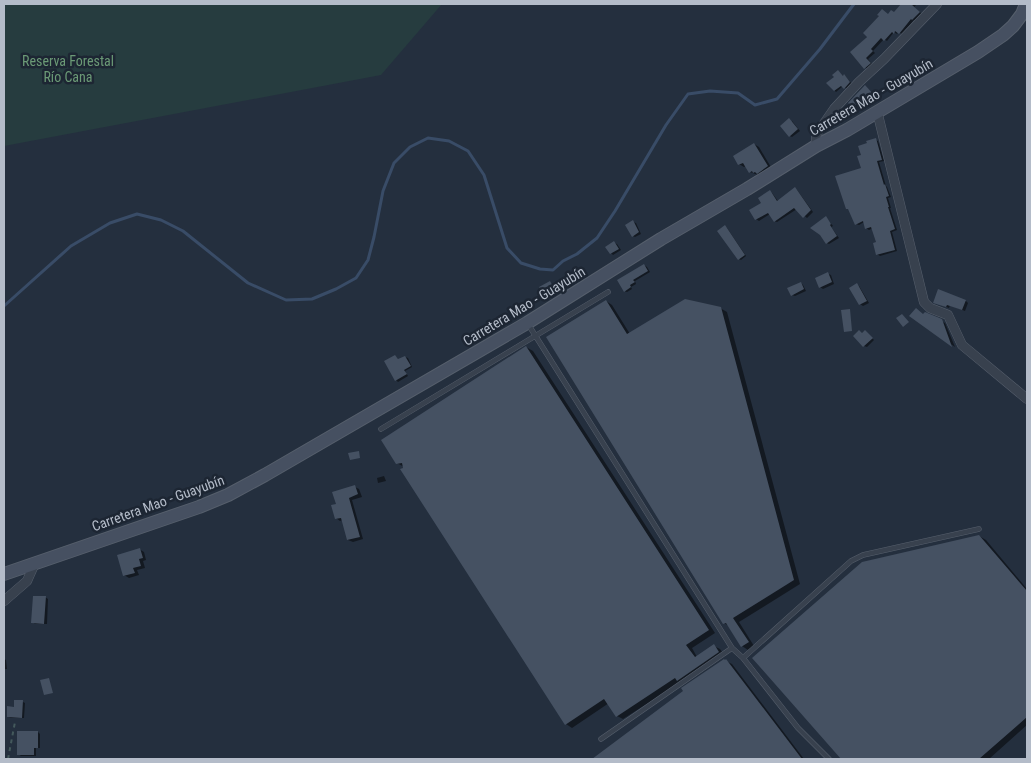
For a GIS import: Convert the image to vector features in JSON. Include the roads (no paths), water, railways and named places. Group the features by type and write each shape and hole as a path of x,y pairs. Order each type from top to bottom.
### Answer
{"main road":[{"name":"Carretera Mao - Guayubín","path":"4,574 190,510 228,495 274,470 527,323 661,239 992,43 1013,26 1022,14 1026,4"}],"street":[{"path":"816,146 816,134 834,109 937,4"},
{"path":"877,111 924,302 930,308 948,315 962,345 1027,399"},
{"path":"4,601 27,581 35,564"}],"lane":[{"path":"381,429 608,292"},
{"path":"527,323 732,648 743,658 798,728 830,759"},
{"path":"743,658 851,561 863,555 979,529"},
{"path":"601,739 732,648"}],"waterway":[{"path":"4,306 71,246 110,223 137,214 161,220 183,231 248,283 286,300 312,299 356,278 368,260 383,191 394,163 410,147 428,138 449,141 468,151 484,175 507,248 521,263 540,269 553,270 597,238 666,125 688,94 710,91 738,93 755,105 777,99 820,49 854,4"}],"park label":[{"name":"Reserva Forestal Río Cana","path":"68,69"}]}
